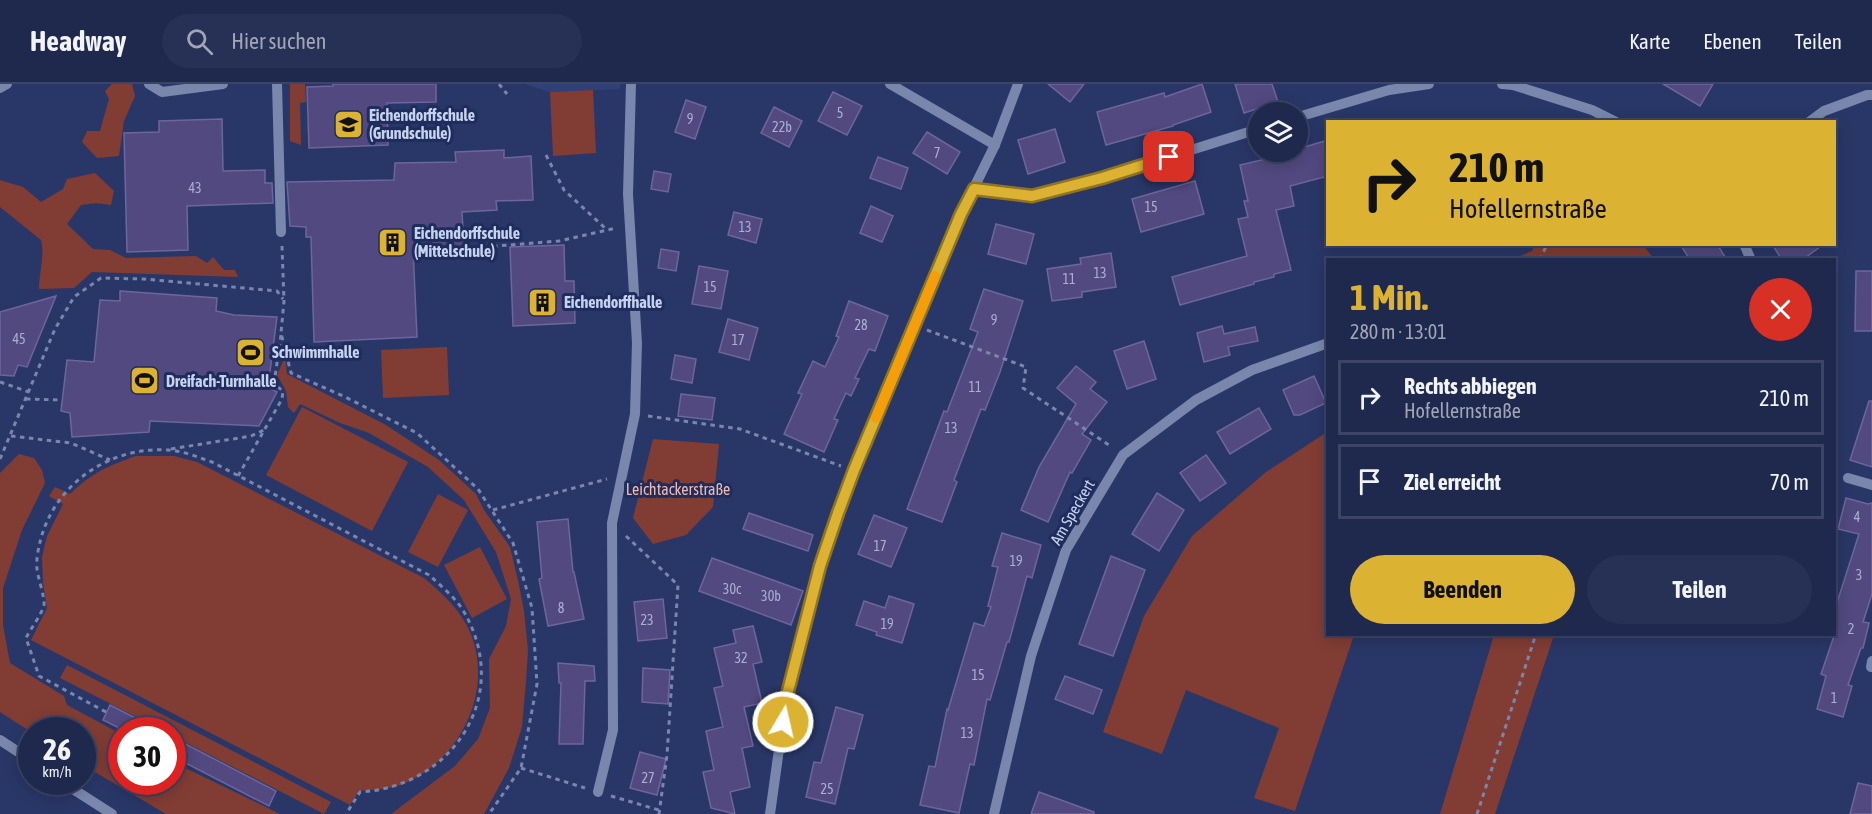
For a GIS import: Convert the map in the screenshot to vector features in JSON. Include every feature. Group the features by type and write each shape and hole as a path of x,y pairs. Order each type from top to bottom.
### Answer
{"street":[{"path":"0,88 7,84"},
{"path":"149,84 162,92 223,84"},
{"path":"278,84 281,232"},
{"path":"598,792 613,730 612,523 635,414 637,343 628,194 631,84"},
{"path":"891,84 995,145"},
{"path":"770,814 786,699 820,566 854,470 995,145 1018,84"},
{"path":"1308,114 1389,90 1429,84"},
{"path":"1502,84 1513,85 1592,110 1612,120"},
{"path":"1812,120 1824,111 1872,95"},
{"path":"974,189 1032,196 1102,178 1248,132"},
{"name":"Am Speckert","path":"994,814 1031,656 1066,550 1123,454 1196,400 1252,370 1326,344"},
{"path":"1848,478 1872,484"},
{"path":"0,740 18,752"},
{"path":"82,795 112,814"}],"path":[{"path":"499,84 507,94"},
{"path":"546,155 564,190 607,230"},
{"path":"413,258 452,255 497,246 558,241 630,225"},
{"path":"238,476 282,399 283,391 274,384 284,301 281,232"},
{"path":"0,459 55,330 74,297 101,278 144,279 277,291 284,301"},
{"path":"915,326 1026,367 1023,388 1123,454"},
{"path":"281,333 291,373 417,433 478,489 513,543 532,608 537,684 521,768 489,814"},
{"path":"0,382 29,392"},
{"path":"26,399 62,400"},
{"path":"635,414 740,429 854,470"},
{"path":"106,712 39,676 26,638 44,604 36,566 40,540 50,516 65,491 84,474 110,460 140,451 168,450 251,436 266,429"},
{"path":"11,436 71,443 110,460"},
{"path":"168,450 195,456 238,476 429,576 463,610 475,634 480,657 481,682 477,706 467,729 449,753 427,772 399,786 360,792 346,814"},
{"path":"493,510 568,491 622,474"},
{"path":"612,523 678,585 667,755 659,814"},
{"path":"1477,814 1535,636"},
{"path":"521,768 568,782"}],"shaded area":[{"path":"524,84 620,84 620,89 550,92"}],"green space":[{"path":"112,84 132,84 135,96 124,121 119,156 97,158 82,142 87,131 100,131 109,99 105,91"},
{"path":"290,84 305,84 306,102 300,103 301,145 290,141"},
{"path":"593,90 596,153 553,156 550,92"},
{"path":"95,173 114,191 111,205 96,203 81,205 67,224 93,249 110,250 126,258 196,256 207,263 213,257 224,270 235,270 238,277 92,272 74,288 39,289 41,240 0,207 0,180 23,187 41,202 63,189 67,179"},
{"path":"1534,246 1644,246 1653,258 1515,258 1532,251"},
{"path":"447,347 449,395 383,398 381,350"},
{"path":"285,357 287,374 386,425 439,460 476,494 484,510 510,547 524,611 528,650 522,727 509,768 484,814 391,814 455,766 478,739 490,708 489,659 506,626 511,599 496,552 464,500 428,467 369,433 340,423 300,404 294,413 288,407 286,391 277,375"},
{"path":"302,407 408,462 372,531 266,475"},
{"path":"1326,433 1326,636 1354,636 1295,811 1254,798 1279,728 1186,690 1162,754 1103,732 1144,616 1192,536 1266,472"},
{"name":"Leichtackerstraße","path":"653,439 719,444 713,507 686,535 653,544 633,518"},
{"path":"19,454 34,458 42,470 45,483 22,530 3,588 3,625 10,663 64,696 67,705 89,717 18,717 18,724 0,712 0,473"},
{"path":"136,456 174,456 197,462 424,578 445,596 462,617 471,634 477,657 478,679 474,702 466,723 454,743 421,775 395,787 359,791 350,805 186,720 186,717 180,717 31,640 47,608 42,557 47,536 63,504 49,496 55,487 70,494 100,471"},
{"path":"438,494 468,510 438,567 408,552"},
{"path":"480,547 507,599 472,618 444,565"},
{"path":"1494,636 1554,636 1495,814 1440,814"},
{"path":"67,665 167,717 136,717 60,678"},
{"path":"96,721 108,727 108,780 96,773"},
{"path":"186,727 331,802 324,814 186,743"},
{"path":"186,768 280,814 166,814 134,795 186,795"}],"building":[{"name":"Eichendorffschule (Grundschule)","path":"333,84 436,84 436,102 387,103 388,145 309,148 307,87 333,86"},
{"path":"1048,84 1084,84 1070,102"},
{"path":"1202,84 1211,112 1173,126 1106,145 1097,112 1164,93 1165,97"},
{"path":"1235,84 1272,84 1278,102 1248,102 1248,112 1244,113"},
{"path":"1663,84 1713,84 1700,106"},
{"path":"833,92 862,106 847,135 818,121"},
{"path":"686,100 706,107 695,139 675,132"},
{"path":"774,107 802,121 789,147 761,133"},
{"path":"222,119 223,171 265,170 265,183 272,183 273,203 187,206 188,250 127,252 124,133 159,132 159,121"},
{"path":"1055,129 1065,162 1028,174 1018,140"},
{"path":"927,132 960,152 947,174 913,153"},
{"path":"1326,141 1326,177 1290,186 1294,206 1276,210 1291,270 1274,274 1274,277 1254,282 1254,284 1180,305 1172,277 1247,256 1238,219 1248,217 1244,201 1248,201 1240,165 1253,162 1308,162 1308,146"},
{"name":"Eichendorffschule (Mittelschule)","path":"504,150 504,158 531,156 533,200 496,201 497,210 462,212 464,247 413,248 417,337 314,342 311,237 306,237 306,227 290,226 287,182 394,180 395,163 456,162 455,152"},
{"path":"878,157 908,168 901,189 870,178"},
{"path":"654,171 671,174 668,192 651,189"},
{"path":"1195,181 1204,214 1141,232 1132,199"},
{"path":"871,206 893,216 882,242 860,233"},
{"path":"734,212 762,219 756,243 728,235"},
{"path":"996,224 1034,234 1026,264 988,254"},
{"name":"Eichendorffhalle","path":"564,245 565,281 574,281 575,323 513,326 510,247"},
{"path":"1681,246 1718,246 1726,258 1689,258"},
{"path":"1773,246 1821,246 1805,258 1781,258"},
{"path":"661,249 679,252 676,271 658,268"},
{"path":"1111,253 1116,287 1082,292 1082,297 1052,301 1047,269 1081,264 1080,258"},
{"path":"699,266 728,271 721,309 692,304"},
{"path":"1856,271 1872,271 1872,331 1855,331"},
{"path":"984,289 1023,301 1000,372 985,410 981,409 954,480 957,482 942,522 907,509 944,411 947,412 978,332 970,329"},
{"name":"Dreifach-Turnhalle","path":"120,291 217,298 216,311 234,315 277,317 268,387 277,392 259,426 150,421 149,432 72,437 70,413 61,411 67,360 94,362 100,300 120,301"},
{"path":"56,296 27,367 18,365 14,376 0,375 0,312"},
{"path":"849,301 888,316 875,351 869,349 855,378 859,379 851,396 846,393 834,419 838,420 824,452 784,434 802,394 798,393 813,361 825,367 839,337 836,336"},
{"path":"728,319 758,328 749,360 719,352"},
{"path":"1222,326 1224,334 1255,327 1258,341 1228,347 1230,355 1204,362 1197,333"},
{"path":"1144,341 1156,379 1127,389 1114,351"},
{"path":"675,355 696,359 692,383 671,379"},
{"path":"1076,366 1096,382 1090,389 1107,402 1082,434 1091,440 1072,473 1070,472 1048,522 1021,510 1039,467 1076,404 1057,388"},
{"path":"1314,376 1326,403 1300,415 1294,415 1283,390"},
{"path":"681,394 715,398 712,420 678,416"},
{"path":"1869,401 1872,401 1872,467 1850,460"},
{"path":"1259,408 1271,429 1230,454 1217,432"},
{"path":"1206,455 1226,483 1200,501 1180,473"},
{"path":"1157,493 1184,510 1159,551 1132,534"},
{"path":"1846,498 1872,503 1872,594 1863,622 1869,623 1863,648 1861,648 1848,685 1852,686 1843,717 1817,709 1826,676 1821,674 1834,636 1836,636 1836,606 1859,534 1838,529"},
{"path":"749,513 813,535 808,551 743,529"},
{"path":"874,515 907,528 891,567 858,554"},
{"path":"568,519 573,572 584,619 548,626 539,579 542,578 537,522"},
{"path":"1002,533 1041,545 1032,578 1027,576 1009,642 1007,642 990,700 987,699 974,765 970,764 959,813 920,805 929,766 935,767 947,709 974,623 984,626 991,607 988,606 998,567 992,566"},
{"path":"1111,556 1145,570 1113,656 1079,644"},
{"path":"712,558 803,591 791,625 699,591"},
{"path":"889,596 914,604 902,643 876,635 877,632 856,625 864,601 885,608"},
{"path":"663,599 667,638 638,641 634,602"},
{"path":"753,626 762,662 753,664 762,703 744,707 753,746 742,748 750,787 730,792 735,814 711,808 703,772 714,770 706,731 723,727 714,688 723,686 714,648 736,643 733,630"},
{"path":"558,663 594,666 595,681 585,681 583,744 559,744 561,683 559,683"},
{"path":"643,668 670,670 668,704 642,702"},
{"path":"1065,676 1102,690 1093,714 1055,699"},
{"path":"110,705 134,717 108,717 108,722 103,720"},
{"path":"836,707 863,715 854,749 848,748 835,804 806,797 814,762 821,763"},
{"path":"186,744 276,791 269,806 186,763"},
{"path":"640,752 666,759 657,795 630,788"},
{"path":"1858,783 1872,786 1872,814 1850,814"},
{"path":"1039,792 1094,812 1094,814 1031,814"}],"slow traffic":[{"path":"876,418 935,276"}],"place":[{"name":"Eichendorffschule (Grundschule)","path":"348,124"},
{"name":"Eichendorffschule (Mittelschule)","path":"393,242"},
{"name":"Eichendorffhalle","path":"543,302"},
{"name":"Schwimmhalle","path":"251,352"},
{"name":"Dreifach-Turnhalle","path":"145,381"}],"route":[{"path":"783,722 786,699 820,566 854,470 961,214 974,189 1032,196 1102,178 1169,157"}]}
